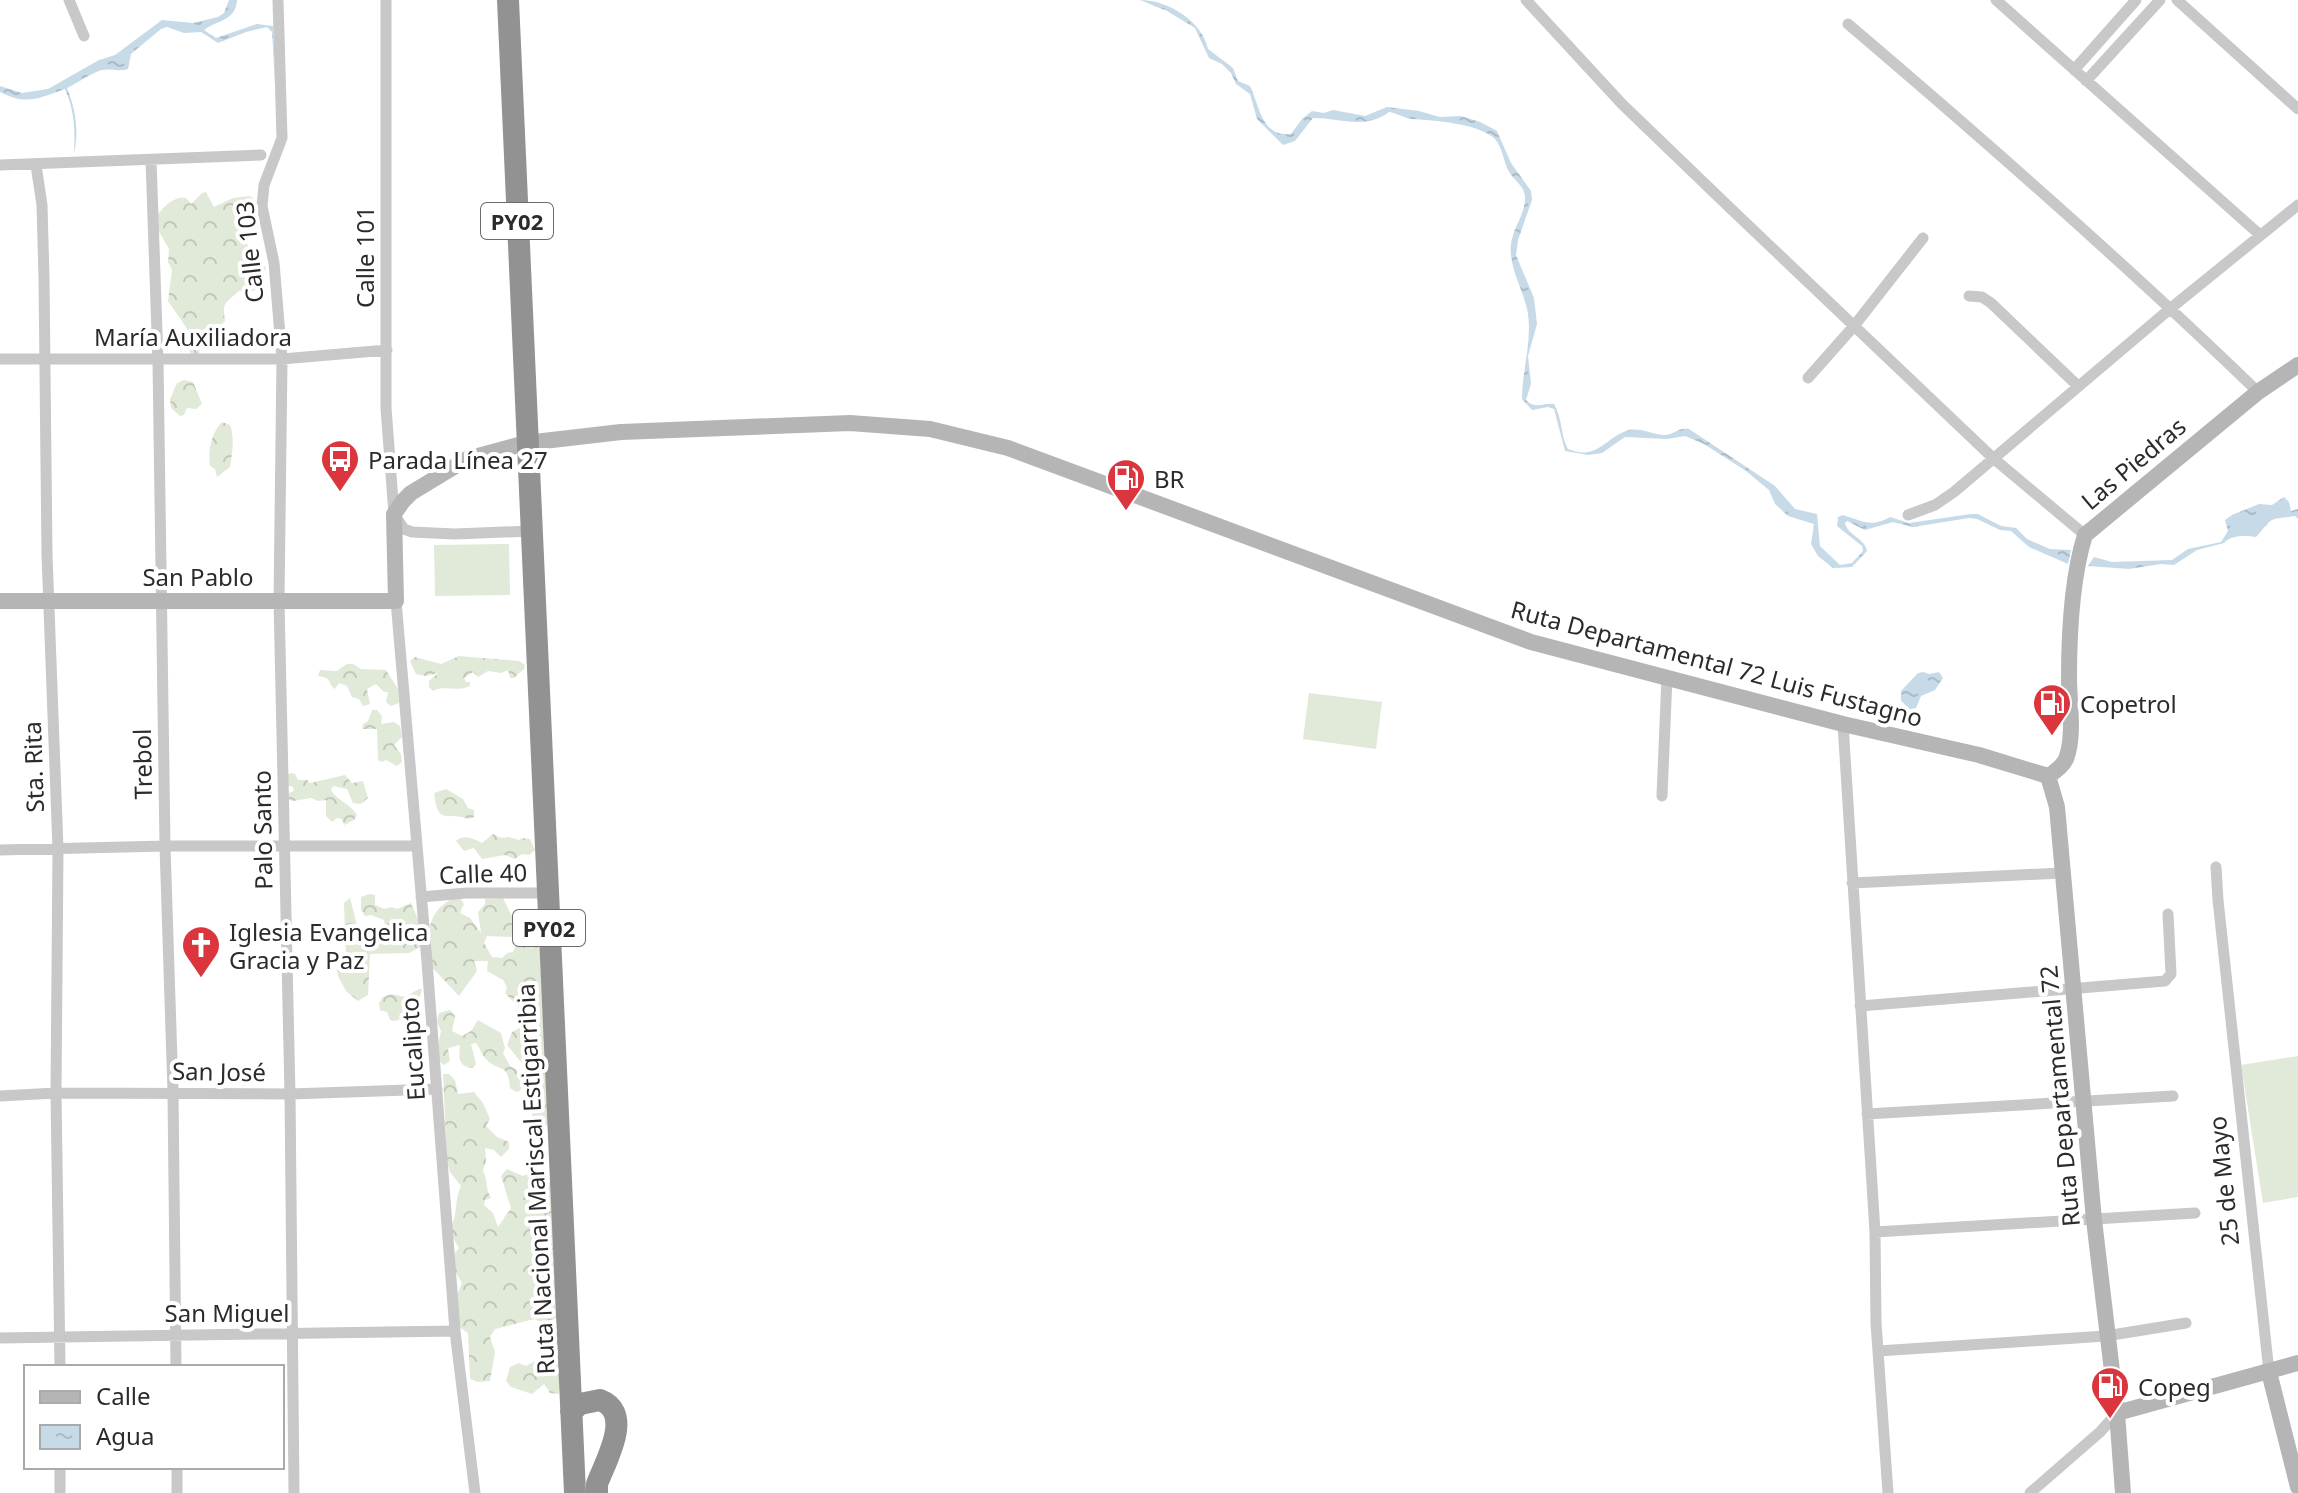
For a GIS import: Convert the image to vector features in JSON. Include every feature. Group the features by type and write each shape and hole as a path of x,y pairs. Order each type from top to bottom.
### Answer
{"highway":[{"name":"Ruta Nacional Mariscal Estigarribia","path":"508,0 534,442 578,1407 575,1493"},
{"name":"Ruta Nacional Mariscal Estigarribia","path":"521,0 534,442 531,531 547,893 578,1407 589,1493"},
{"path":"578,1407 600,1400 613,1409 616,1419 617,1430 597,1484 597,1493"}],"main road":[{"name":"Las Piedras","path":"2083,542 2097,523 2258,392 2298,365"},
{"name":"Ruta Departamental 72 Luis Fustagno","path":"394,514 411,493 467,459 534,442 621,432 783,424 893,424 930,429 1021,452 1531,642 1843,724 1979,755 2048,776"},
{"path":"394,514 396,601"},
{"path":"2048,776 2066,759 2069,741 2069,649 2083,542"},
{"name":"San Pablo","path":"0,601 396,601"},
{"name":"Ruta Departamental 72","path":"2048,776 2057,807 2094,1220 2117,1413 2123,1493"},
{"path":"2117,1413 2298,1363"},
{"name":"25 de Mayo","path":"2269,1372 2298,1487"}],"street":[{"path":"69,0 84,36"},
{"name":"Calle 103","path":"278,0 282,138 264,185 262,206 274,263 282,359"},
{"name":"Calle 101","path":"386,0 386,408 394,514"},
{"path":"1526,0 1622,104 2083,542"},
{"path":"1996,0 2259,234"},
{"path":"2074,70 2136,0"},
{"path":"2086,81 2160,0"},
{"path":"2177,0 2298,109"},
{"path":"1848,24 2001,155 2171,308 2258,392"},
{"path":"0,165 261,155"},
{"name":"Trebol","path":"151,160 158,361 176,1365"},
{"name":"Sta. Rita","path":"36,165 42,205 49,599 58,849 56,1093 60,1365"},
{"path":"1908,515 1944,498 2259,234 2298,205"},
{"path":"1808,378 1854,326 1923,238"},
{"path":"1969,296 1982,297 1991,303 2078,386"},
{"name":"María Auxiliadora","path":"0,359 282,359 387,350"},
{"name":"Palo Santo","path":"282,359 279,601 290,1094 294,1493"},
{"path":"394,514 404,529 412,532 531,531"},
{"name":"Eucalipto","path":"396,601 455,1331 475,1493"},
{"path":"1662,796 1667,677"},
{"path":"1843,724 1888,1493"},
{"path":"0,850 165,846 416,846"},
{"name":"25 de Mayo","path":"2216,867 2269,1372"},
{"path":"1852,883 2061,873"},
{"name":"Calle 40","path":"421,897 466,893 547,893"},
{"path":"1860,1006 2165,981 2171,974 2168,914"},
{"name":"San José","path":"0,1096 173,1092 290,1094 437,1089"},
{"path":"1867,1114 2173,1096"},
{"path":"1875,1232 2195,1213"},
{"path":"1878,1351 2106,1336 2186,1323"},
{"name":"San Miguel","path":"0,1338 455,1331"},
{"path":"2030,1493 2100,1432 2117,1413"},
{"path":"60,1469 60,1493"},
{"path":"177,1469 177,1493"}],"green space":[{"path":"206,192 214,207 233,198 250,196 257,202 257,210 243,224 245,241 266,268 258,288 251,292 239,291 226,303 225,321 216,329 211,340 200,343 199,357 191,356 188,330 168,301 172,270 168,262 169,249 158,230 158,214 174,200 186,198 191,204"},
{"path":"184,380 193,382 202,404 196,409 187,408 180,416 171,408 170,399 177,383"},
{"path":"222,422 230,425 232,451 230,467 217,477 215,469 210,466 210,448"},
{"path":"509,544 510,595 435,596 434,545"},
{"path":"459,656 519,661 525,665 514,678 510,678 508,670 501,673 488,671 478,677 473,672 464,678 470,686 433,691 429,681 438,673 426,676 416,674 410,661 415,657 441,664"},
{"path":"347,664 361,669 386,670 398,689 399,703 391,706 386,702 388,692 376,684 367,689 370,704 363,706 359,699 352,697 347,686 339,683 335,689 328,679 318,676 320,670 337,671"},
{"path":"1309,693 1382,702 1376,749 1303,739"},
{"path":"372,710 377,710 382,716 381,724 394,722 400,726 402,737 394,745 401,754 402,762 397,766 386,760 378,760 377,729 362,729"},
{"path":"291,773 298,780 310,783 345,775 352,783 363,781 368,798 361,804 353,803 347,789 333,786 331,790 334,794 357,815 344,825 342,819 332,822 326,816 326,800 287,799 289,793 294,791 287,785 287,775"},
{"path":"446,789 474,810 474,817 469,819 441,814 434,793"},
{"path":"493,834 501,838 530,839 535,850 515,859 505,855 482,859 474,848 464,851 456,841 465,837 482,843"},
{"path":"375,895 375,905 384,909 397,909 411,903 419,922 415,935 422,946 409,953 370,954 368,995 358,1001 346,991 337,969 346,955 344,903 350,898 361,940 384,939 384,920 365,916 361,910 361,897"},
{"path":"454,898 460,898 464,904 460,913 470,918 481,933 478,912 485,899 503,898 518,929 511,937 487,936 484,943 492,957 502,958 513,952 520,934 539,934 548,1124 544,1128 532,1116 534,1100 527,1085 525,1067 507,1045 512,1032 527,1024 524,1013 505,993 507,987 503,980 487,971 488,961 474,961 477,971 459,996 427,962 433,917"},
{"path":"422,989 420,1014 394,1021 390,1020 387,1012 380,1010 379,1003 383,997 391,994 405,997"},
{"path":"450,1010 455,1016 452,1031 462,1036 471,1031 478,1020 501,1033 505,1048 503,1053 510,1066 517,1070 517,1077 521,1075 525,1080 520,1091 510,1088 505,1071 491,1064 476,1043 471,1044 476,1064 473,1068 462,1063 460,1045 448,1048 450,1061 444,1065 439,1061 441,1031 437,1022 439,1013"},
{"path":"2298,1056 2298,1197 2263,1203 2241,1065"},
{"path":"443,1074 449,1074 455,1080 458,1094 474,1092 490,1119 486,1126 497,1137 509,1142 509,1149 501,1157 494,1150 485,1148 483,1171 491,1198 485,1200 484,1205 493,1213 498,1227 511,1208 501,1176 507,1169 523,1176 532,1172 536,1186 555,1180 561,1301 556,1318 544,1323 534,1319 495,1329 490,1337 495,1352 490,1381 470,1379 468,1333 459,1327 457,1295 462,1283 453,1268 454,1254 459,1248 452,1236 451,1226 461,1186 450,1172 447,1162"},
{"path":"554,1325 561,1331 559,1394 550,1393 544,1384 532,1394 511,1387 506,1381 510,1367 519,1363 526,1366 544,1356 548,1350 541,1332"}],"water":[{"path":"229,0 237,0 230,16 204,30 216,38 257,24 273,26 276,99 272,32 267,27 218,43 201,32 184,33 167,27 131,54 128,69 102,70 67,88 76,121 74,154 74,122 65,89 26,100 0,92 0,86 22,93 48,89 99,60 115,55 162,20 193,23 218,17 224,13"},
{"path":"1140,0 1172,8 1191,21 1205,39 1208,49 1233,68 1238,81 1250,86 1263,119 1273,131 1281,134 1291,134 1312,111 1324,113 1333,110 1365,116 1387,107 1440,117 1461,116 1497,131 1511,163 1531,191 1532,200 1516,255 1534,298 1537,324 1528,356 1531,384 1526,400 1536,405 1554,404 1568,449 1593,451 1631,430 1665,435 1689,429 1775,486 1795,509 1817,514 1820,546 1840,565 1852,563 1863,551 1862,546 1837,526 1838,517 1843,515 1866,522 1890,517 1909,523 1971,514 1978,514 2001,526 2016,528 2027,539 2050,549 2071,550 2068,564 2029,547 2011,531 1969,518 1913,527 1893,522 1865,530 1847,521 1849,531 1867,551 1852,567 1833,568 1818,556 1811,544 1814,524 1788,516 1775,504 1769,490 1704,444 1685,436 1667,439 1625,437 1602,453 1588,455 1565,451 1554,409 1532,410 1522,399 1529,325 1512,263 1511,247 1525,204 1525,193 1509,172 1494,138 1467,126 1412,119 1389,112 1362,122 1313,118 1295,141 1283,145 1257,119 1250,94 1236,84 1222,64 1209,58 1195,28 1167,11"},
{"path":"2284,497 2291,511 2298,509 2298,519 2295,516 2272,520 2256,537 2230,538 2224,543 2197,550 2174,565 2129,569 2088,566 2094,557 2112,562 2172,560 2188,549 2221,542 2228,531 2225,520 2232,515 2259,504 2272,505"},
{"path":"1939,672 1943,678 1935,690 1921,696 1916,708 1911,710 1901,701 1901,691 1918,673"}],"place":[{"name":"Parada Línea 27","path":"340,493"},
{"name":"BR","path":"1126,512"},
{"name":"Copetrol","path":"2052,737"},
{"name":"Iglesia Evangelica Gracia y Paz","path":"201,979"},
{"name":"Copeg","path":"2110,1420"}]}
